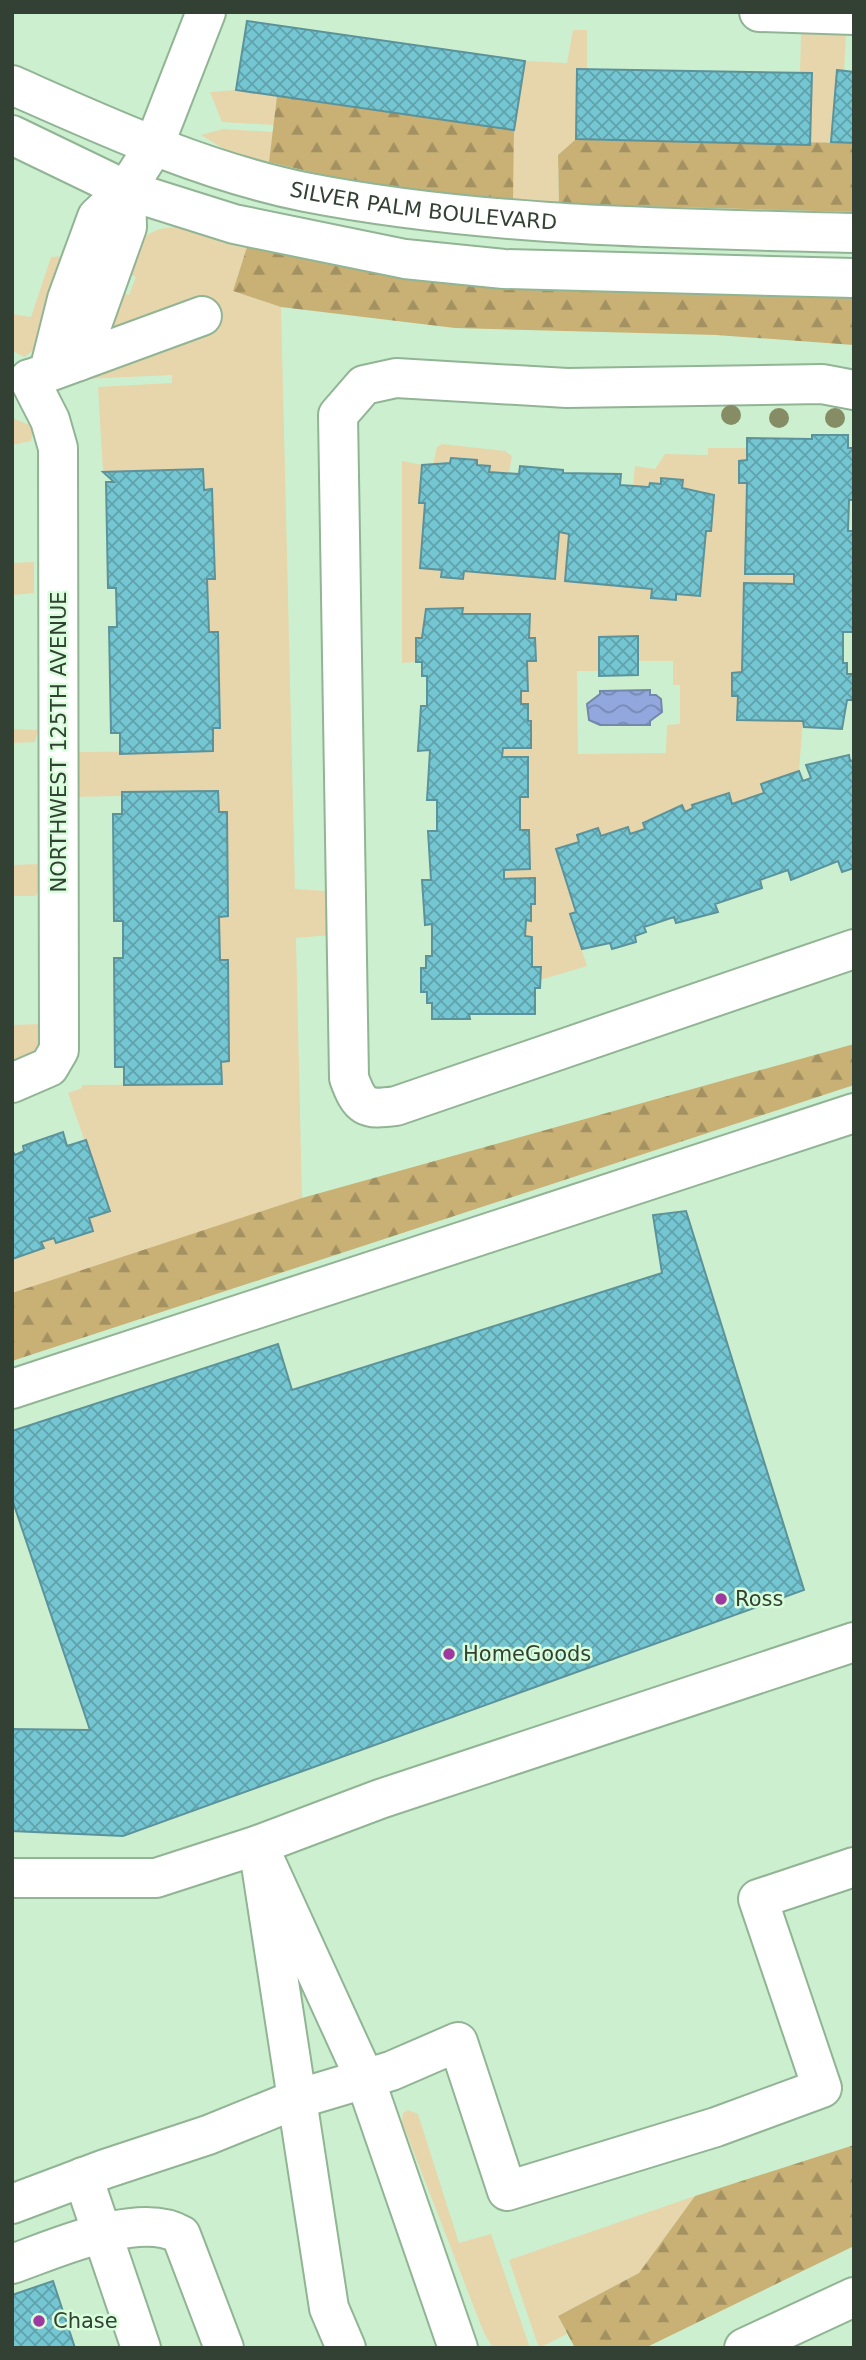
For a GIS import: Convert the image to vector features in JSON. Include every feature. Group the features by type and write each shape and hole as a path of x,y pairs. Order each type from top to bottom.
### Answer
{"main road":[{"path":"42,374 91,278 97,216 126,190 153,148 206,12"},
{"path":"759,12 854,15"},
{"name":"SILVER PALM BOULEVARD","path":"12,85 153,148 304,192 492,218 854,233"},
{"path":"12,135 126,190 234,224 405,259 504,268 854,278"},
{"path":"42,374 202,316"},
{"name":"NORTHWEST 125TH AVENUE","path":"12,1083 49,1067 60,1050 58,448 42,374"},
{"path":"854,390 822,384 567,388 396,378 364,385 338,415 349,1078 357,1099 372,1109 396,1106 854,950"},
{"path":"12,1390 854,1113"},
{"path":"12,1878 156,1878 258,1845 380,1799 854,1642"},
{"path":"258,1845 365,2079 458,2348"},
{"path":"258,1845 329,2308 346,2348"},
{"path":"12,2204 208,2135 297,2099 365,2079 458,2042 507,2190 716,2127 822,2088 758,1899 854,1867"},
{"path":"83,2177 141,2348"},
{"path":"12,2264 103,2234 158,2226 181,2235 224,2348"},
{"path":"744,2348 854,2297"}],"shaded area":[{"path":"573,30 587,30 587,70 577,70 576,139 558,155 559,204 513,203 514,130 525,61 567,63"},
{"path":"846,33 844,71 831,142 810,145 812,74 800,73 801,34"},
{"path":"236,90 277,96 274,125 222,122 210,92"},
{"path":"223,129 273,132 269,162 229,152 201,135"},
{"path":"180,226 247,247 233,291 281,307 295,889 327,891 336,905 331,935 296,938 302,1198 12,1296 12,1259 43,1247 41,1242 54,1238 57,1243 93,1231 89,1218 109,1211 68,1093 82,1088 82,1085 221,1084 221,1062 229,1061 228,960 220,960 219,917 228,916 227,813 219,812 218,791 123,792 122,796 74,797 73,752 213,751 213,728 220,727 218,633 209,632 207,579 215,579 212,490 204,490 203,469 103,472 98,387 172,383 172,375 83,379 101,338 116,290 129,295 136,277 122,272 135,241 159,229"},
{"path":"63,256 45,340 25,357 12,351 12,314 31,317 51,257"},
{"path":"12,418 30,425 33,433 31,441 12,445"},
{"path":"442,444 505,451 512,456 509,473 489,472 489,466 477,465 477,460 452,458 450,463 438,462 437,466 433,465 437,447"},
{"path":"708,448 747,448 747,460 739,461 739,483 747,483 745,573 794,574 794,584 744,583 742,672 732,673 732,696 738,696 737,720 803,721 799,771 762,783 764,793 732,804 729,794 685,812 682,805 643,823 645,829 630,834 628,828 601,836 597,828 577,835 579,842 556,849 576,912 570,915 587,966 540,980 532,967 532,937 525,936 526,920 531,921 531,904 535,904 535,879 504,879 504,870 530,869 529,830 520,830 520,797 528,797 527,757 502,757 503,748 530,748 521,698 521,691 528,690 527,661 536,660 535,639 529,638 529,614 462,614 462,608 426,609 422,638 416,638 416,662 402,663 402,461 422,465 419,502 425,503 442,577 463,579 464,571 555,579 559,532 569,534 565,581 652,589 652,598 676,600 676,594 700,596 706,531 711,531 714,495 682,488 661,479 661,484 633,486 635,466 655,469 665,454 708,455","holes":["638,661 673,661 673,685 680,685 680,724 667,725 666,753 578,754 577,671 599,671 599,676 638,675"]},
{"path":"34,562 34,593 12,595 12,563"},
{"path":"12,729 38,730 35,742 12,743"},
{"path":"39,864 39,892 35,896 12,896 12,865"},
{"path":"41,1024 41,1051 12,1080 12,1025"},
{"path":"408,2110 418,2114 459,2243 491,2234 530,2348 493,2348 484,2333 402,2122 403,2113"},
{"path":"695,2196 639,2273 558,2316 567,2334 539,2348 509,2260"}],"green space":[{"path":"277,96 514,130 513,203 357,183 269,162"},
{"path":"576,139 854,143 854,212 559,204 558,155"},
{"path":"247,247 368,269 854,295 854,345 716,335 455,328 281,307 233,291"},
{"path":"854,1044 854,1085 12,1361 12,1293 302,1198"},
{"path":"854,2145 854,2246 645,2348 575,2348 558,2316 639,2273 695,2196"}],"water":[{"path":"650,690 650,695 661,699 662,712 650,721 650,725 600,725 589,720 587,704 600,694 600,691"}],"building":[{"path":"247,21 525,61 514,130 236,90"},
{"path":"577,69 812,73 810,145 576,139"},
{"path":"837,70 854,72 854,143 831,142"},
{"path":"812,435 848,435 848,448 854,448 854,488 853,500 849,500 848,531 854,531 854,632 843,632 843,663 847,663 847,674 853,674 853,700 847,700 842,729 804,727 803,721 737,720 738,696 732,696 732,673 742,672 744,583 794,584 794,574 745,574 747,483 739,483 739,461 747,460 747,438 812,439"},
{"path":"451,458 477,460 477,465 490,466 489,472 519,474 520,466 563,470 563,473 621,474 620,485 649,487 650,483 661,484 661,478 683,480 682,488 714,495 711,531 706,531 700,596 676,594 676,600 651,598 652,589 565,581 569,534 559,532 555,579 464,571 463,579 441,577 442,570 420,568 425,503 419,503 422,465 450,463"},
{"path":"203,469 204,490 212,489 215,579 207,579 209,632 218,632 220,728 213,728 213,751 120,754 120,733 111,733 109,627 117,627 116,588 108,588 106,482 114,482 103,472"},
{"path":"463,608 462,614 530,614 529,638 535,638 536,661 527,661 528,691 521,691 521,704 528,704 528,721 531,721 531,748 503,748 502,757 528,757 528,797 520,797 520,830 529,830 530,869 504,870 504,879 535,878 535,904 531,904 531,921 526,920 525,936 532,937 532,967 541,967 540,988 535,988 535,1014 469,1014 470,1019 432,1019 432,1003 427,1003 427,992 421,992 421,968 426,968 426,956 432,956 432,924 425,925 422,880 431,880 428,831 437,831 437,800 427,800 430,750 418,751 421,706 427,706 427,676 422,676 422,662 416,662 416,638 422,638 426,609"},
{"path":"638,636 638,675 599,676 599,637"},
{"path":"849,755 850,761 854,760 854,868 842,872 838,861 791,880 788,870 760,880 762,888 715,904 718,912 676,923 674,917 644,927 646,932 635,936 636,942 612,949 610,943 582,949 570,914 576,912 556,849 579,842 577,835 598,828 601,836 628,827 630,834 645,829 643,823 682,805 685,812 693,808 692,805 729,793 732,804 764,793 761,784 799,771 803,781 811,778 806,765"},
{"path":"218,791 219,812 227,812 228,916 219,917 220,960 228,960 229,1061 221,1062 222,1084 124,1085 124,1067 115,1067 114,958 123,958 123,921 114,921 113,814 122,814 122,792"},
{"path":"63,1132 67,1146 86,1140 110,1211 89,1218 93,1231 56,1243 54,1238 41,1242 44,1248 12,1259 12,1150 15,1155 24,1151 23,1146"},
{"path":"686,1211 804,1590 123,1836 12,1831 12,1729 90,1730 12,1499 12,1431 278,1344 292,1390 662,1273 653,1215"},
{"name":"Chase","path":"53,2281 75,2348 12,2348 12,2295"}],"place":[{"name":"Ross","path":"721,1599"},
{"name":"HomeGoods","path":"449,1654"},
{"name":"Chase","path":"39,2321"}]}
